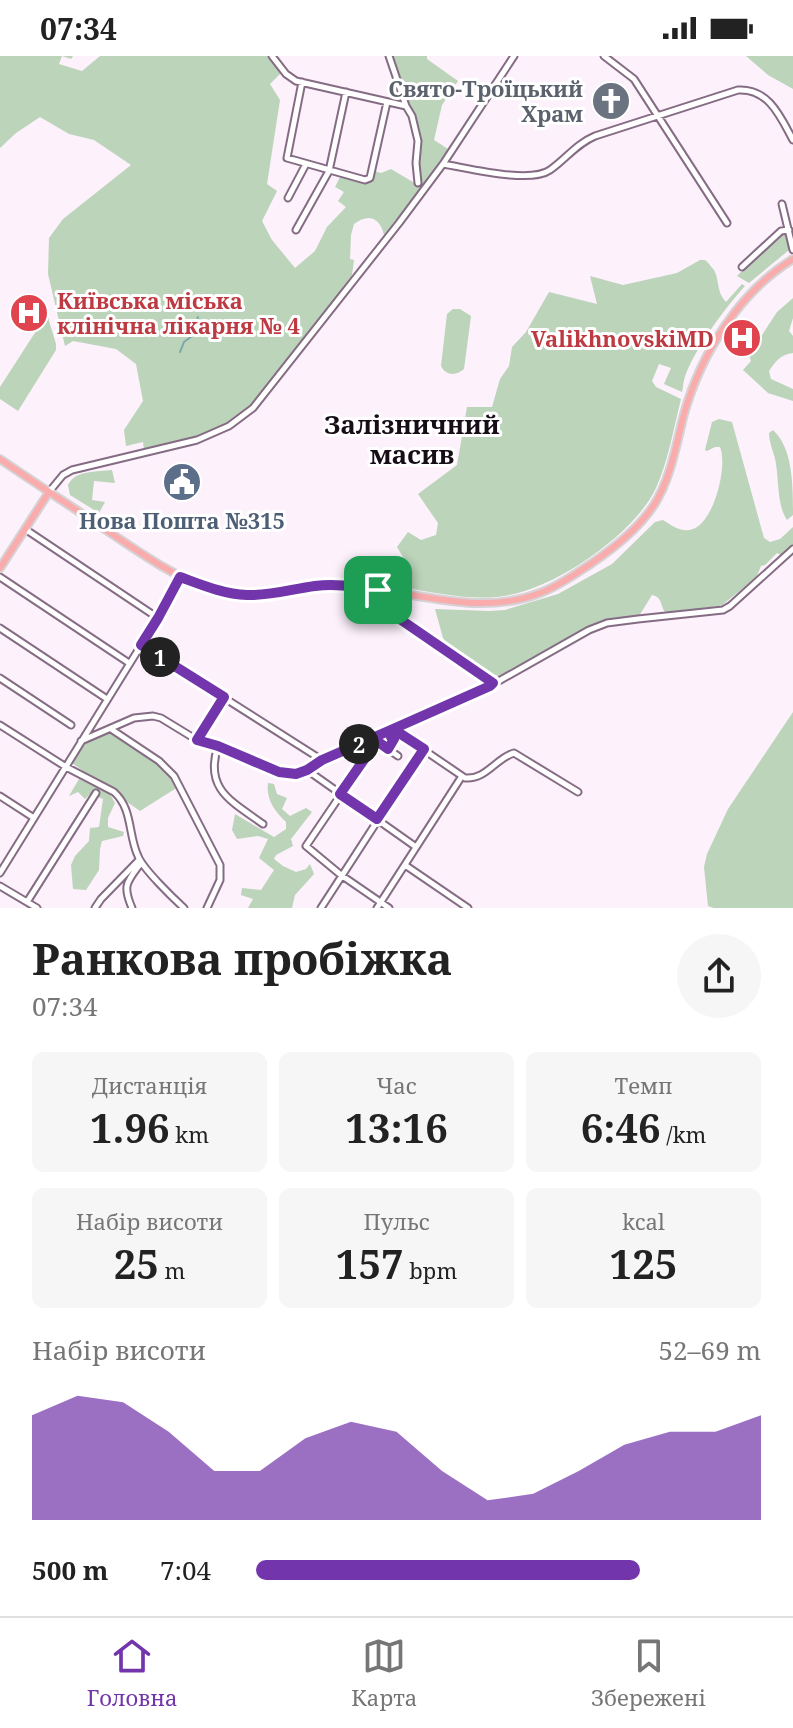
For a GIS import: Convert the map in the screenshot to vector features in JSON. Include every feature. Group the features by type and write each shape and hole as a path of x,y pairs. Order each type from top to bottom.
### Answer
{"main road":[{"path":"0,459 180,577 223,592 268,594 336,585 469,604 513,601 558,585 620,542 650,511 663,488 693,385 709,352 737,310 755,290 793,259"},
{"path":"0,568 49,492"},
{"path":"375,602 373,594 378,590"}],"street":[{"path":"272,56 286,74 302,82 406,106"},
{"path":"389,56 418,141 418,183"},
{"path":"49,492 63,475 72,470 191,442 217,433 241,418 262,398 393,231 443,164 514,56"},
{"path":"604,56 634,79 727,223"},
{"path":"302,82 287,158 365,180 370,178 387,102"},
{"path":"443,164 522,177 539,175 552,169 582,142 613,129 747,89 768,100 793,140"},
{"path":"296,230 329,171 346,92"},
{"path":"288,198 306,164"},
{"path":"782,204 793,250"},
{"path":"742,267 781,231 789,230"},
{"path":"25,529 158,618"},
{"path":"81,741 134,718 153,716 197,740 279,772 296,774 521,670 589,630 607,623 723,610 793,549"},
{"path":"0,577 129,663"},
{"path":"0,873 158,618 180,577"},
{"path":"336,585 375,602 439,644 489,683"},
{"path":"0,628 107,699"},
{"path":"141,645 322,760"},
{"path":"0,678 71,725"},
{"path":"197,740 224,697"},
{"path":"0,725 120,797 140,861 184,908"},
{"path":"110,729 159,761 174,776 220,865 220,880 207,908"},
{"path":"393,729 462,776 474,778 514,753 578,792"},
{"path":"388,749 394,739 391,737 393,729"},
{"path":"382,734 306,846 378,905 389,908"},
{"path":"377,741 398,756"},
{"path":"218,746 213,775 220,789 263,824"},
{"path":"321,908 424,749"},
{"path":"307,770 416,847"},
{"path":"378,905 462,776"},
{"path":"27,902 96,793"},
{"path":"0,796 34,818"},
{"path":"95,908 140,861"},
{"path":"132,908 125,891 126,883 140,861"},
{"path":"405,865 468,908"},
{"path":"0,886 37,908"}],"green space":[{"path":"0,56 62,56 59,64 82,71 100,56 268,56 281,73 270,84 280,100 267,184 277,191 262,221 272,240 295,268 315,251 327,227 346,207 338,201 344,192 335,187 341,175 366,181 374,171 381,173 391,169 418,185 421,183 419,141 389,56 427,56 458,81 442,105 434,140 448,149 384,235 380,224 373,219 354,224 350,259 354,260 352,275 262,393 221,427 144,450 143,442 126,446 124,430 143,401 136,364 116,349 73,341 65,346 48,274 49,238 63,219 131,165 94,140 69,134 40,117 0,148"},
{"path":"746,56 793,56 793,89 768,75"},
{"path":"782,235 787,237 789,250 749,283 737,276 770,243"},
{"path":"705,260 714,270 726,302 742,284 745,286 702,344 688,369 682,392 664,384 671,368 659,364 652,381 656,387 681,399 656,488 630,524 568,571 524,591 480,598 406,588 409,567 397,547 408,532 421,540 436,535 438,523 418,494 457,465 467,407 492,407 500,379 509,366 512,347 526,332 549,292 597,304 590,276 623,285 677,273"},
{"path":"793,298 793,318 789,331 793,336 793,353 782,357 769,371 771,379 793,389 793,401 768,393 743,370 751,361 749,355 777,312"},
{"path":"453,309 460,309 471,316 464,369 451,374 441,366 447,314"},
{"path":"47,314 56,350 18,411 0,399 0,387"},
{"path":"719,419 732,422 764,538 770,542 780,539 793,527 793,545 782,556 777,553 761,566 756,578 718,606 666,613 660,600 652,595 639,616 608,619 591,625 499,676 486,673 448,646 435,609 505,610 558,594 612,564 655,522 663,520 685,530 701,524 713,505 721,479 720,447 705,450 712,422"},
{"path":"773,430 785,447 790,468 793,515 787,520 780,500 769,437"},
{"path":"112,470 115,483 94,481 92,500 105,502 99,513 70,495 68,485 76,477"},
{"path":"793,712 793,908 708,906 704,867 707,854 728,809"},
{"path":"110,731 157,762 178,787 140,811 81,775 83,771 72,763 83,743"},
{"path":"79,779 110,794 115,803 108,818 108,827 124,832 123,836 102,841 99,870 86,890 73,889 71,865 89,841 90,828 99,827 103,799 90,794 85,799 78,792 69,796"},
{"path":"268,783 274,784 277,794 287,798 282,809 290,816 306,808 312,812 291,839 293,846 274,859 296,872 310,864 314,874 295,895 292,908 248,908 253,899 241,895 242,888 261,890 274,870 259,858 268,839 258,836 237,839 232,830 235,814 274,837 286,829 286,822 270,799"}],"waterway":[{"path":"180,352 184,342 192,336 198,317"}],"place":[{"name":"Свято-Троїцький Храм","path":"611,101"},
{"name":"Київська міська клінічна лікарня № 4","path":"29,313"},
{"name":"ValikhnovskiMD","path":"742,338"},
{"name":"Нова Пошта №315","path":"182,482"}],"district":[{"name":"Залізничний масив","path":"412,439"}],"route":[{"path":"378,590 318,586 249,595 223,592 180,577 141,645 224,697 197,740 279,772 296,774 307,770 322,760 393,729 424,749 377,819 340,794 377,741 388,749 394,739 391,737 393,729 493,683 375,602 373,594 378,590"}]}
